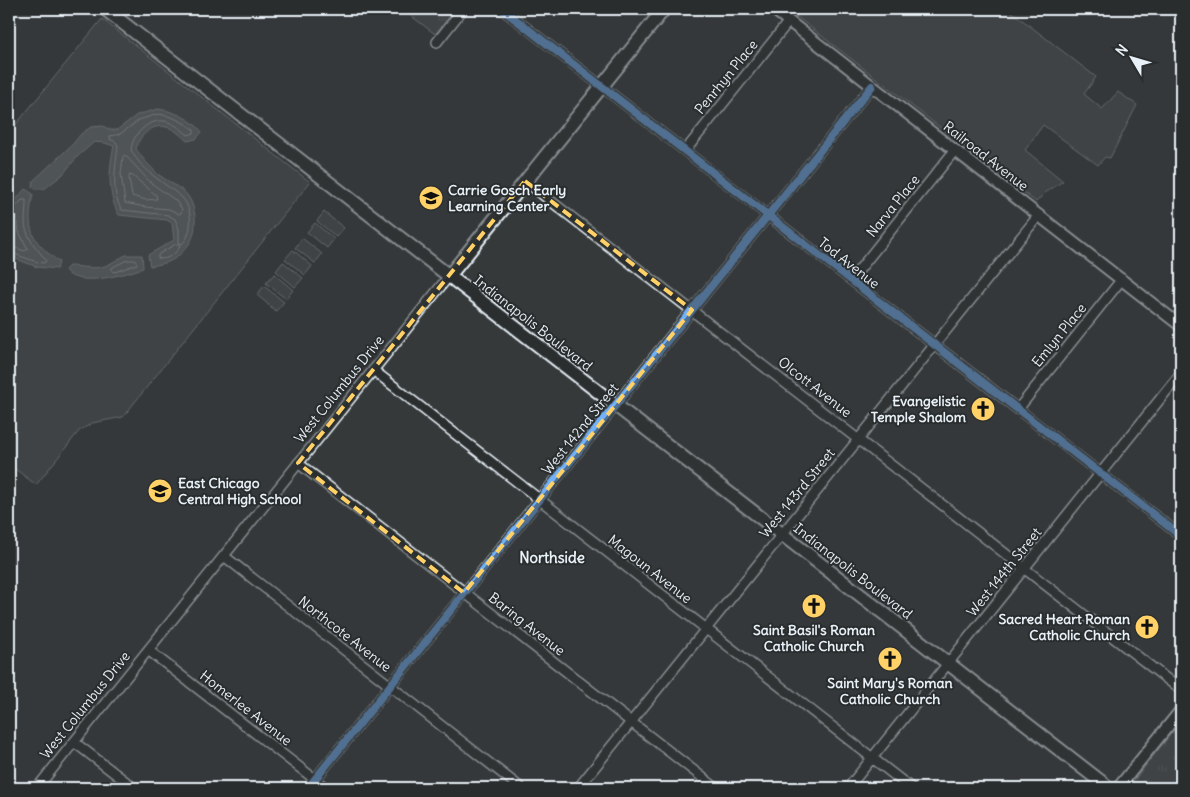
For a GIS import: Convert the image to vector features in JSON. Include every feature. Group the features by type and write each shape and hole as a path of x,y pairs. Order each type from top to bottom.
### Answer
{"main road":[{"name":"Indianapolis Boulevard","path":"105,9 1109,788"},
{"name":"West Columbus Drive","path":"449,276 664,9"}],"street":[{"path":"436,42 463,9"},
{"name":"Tod Avenue","path":"502,9 1100,474 1180,534"},
{"name":"Railroad Avenue","path":"774,9 1181,326"},
{"name":"Penrhyn Place","path":"684,151 789,21"},
{"name":"West 142nd Street","path":"308,788 872,86"},
{"name":"Narva Place","path":"851,280 955,150"},
{"name":"Olcott Avenue","path":"525,181 1181,690"},
{"name":"West 143rd Street","path":"578,788 1039,215"},
{"name":"West Columbus Drive","path":"37,788 449,276"},
{"name":"Emlyn Place","path":"1018,409 1122,279"},
{"name":"Magoun Avenue","path":"373,370 911,788"},
{"name":"West 144th Street","path":"848,788 1181,373"},
{"name":"Baring Avenue","path":"298,463 716,788"},
{"name":"Northcote Avenue","path":"224,556 521,788"},
{"name":"Homerlee Avenue","path":"148,650 326,788"},
{"path":"1118,788 1181,710"},
{"path":"74,742 134,788"}],"highlighted area":[{"path":"525,181 692,310 464,593 298,463"}],"green space":[{"path":"402,9 456,9 435,34"},
{"path":"787,9 1008,9 1096,77 1084,94 1102,109 1118,92 1137,105 1110,158 1105,157 1098,165 1043,125 1025,150 1063,181 1045,193 1036,202"},
{"path":"102,19 310,182 123,417 92,423 79,431 36,485 9,464 9,133"},
{"path":"324,212 344,228 336,237 317,221"},
{"path":"315,223 334,239 327,248 307,232"},
{"path":"302,238 322,254 315,263 295,248"},
{"path":"293,250 312,266 305,275 285,259"},
{"path":"283,262 303,278 295,287 276,271"},
{"path":"274,274 293,290 286,299 266,283"},
{"path":"264,286 284,302 276,311 257,295"},
{"path":"1181,721 1181,788 1128,788"}],"water":[{"path":"158,109 182,116 202,132 196,139 187,141 172,129 161,126 146,132 137,144 136,149 152,169 187,195 191,201 195,216 192,238 185,249 172,260 150,266 148,255 174,240 172,223 167,220 119,215 112,198 110,181 114,146 94,142 77,157 62,175 44,189 35,189 32,186 33,181 73,144 81,134 91,127 103,126 110,130 117,130 137,115"},
{"path":"25,189 33,194 30,216 32,233 42,247 59,262 57,269 37,267 9,256 9,208"},
{"path":"126,255 142,255 143,268 125,274 90,279 80,279 71,276 65,270 69,266 100,267"}],"cycle path":[{"path":"502,9 1181,536"},
{"path":"308,788 872,86"}],"place":[{"name":"Carrie Gosch Early Learning Center","path":"431,198"},
{"name":"Evangelistic Temple Shalom","path":"983,409"},
{"name":"East Chicago Central High School","path":"160,491"},
{"name":"Saint Basil's Roman Catholic Church","path":"814,606"},
{"name":"Sacred Heart Roman Catholic Church","path":"1147,627"},
{"name":"Saint Mary's Roman Catholic Church","path":"890,659"}],"district":[{"name":"Northside","path":"552,558"}]}
